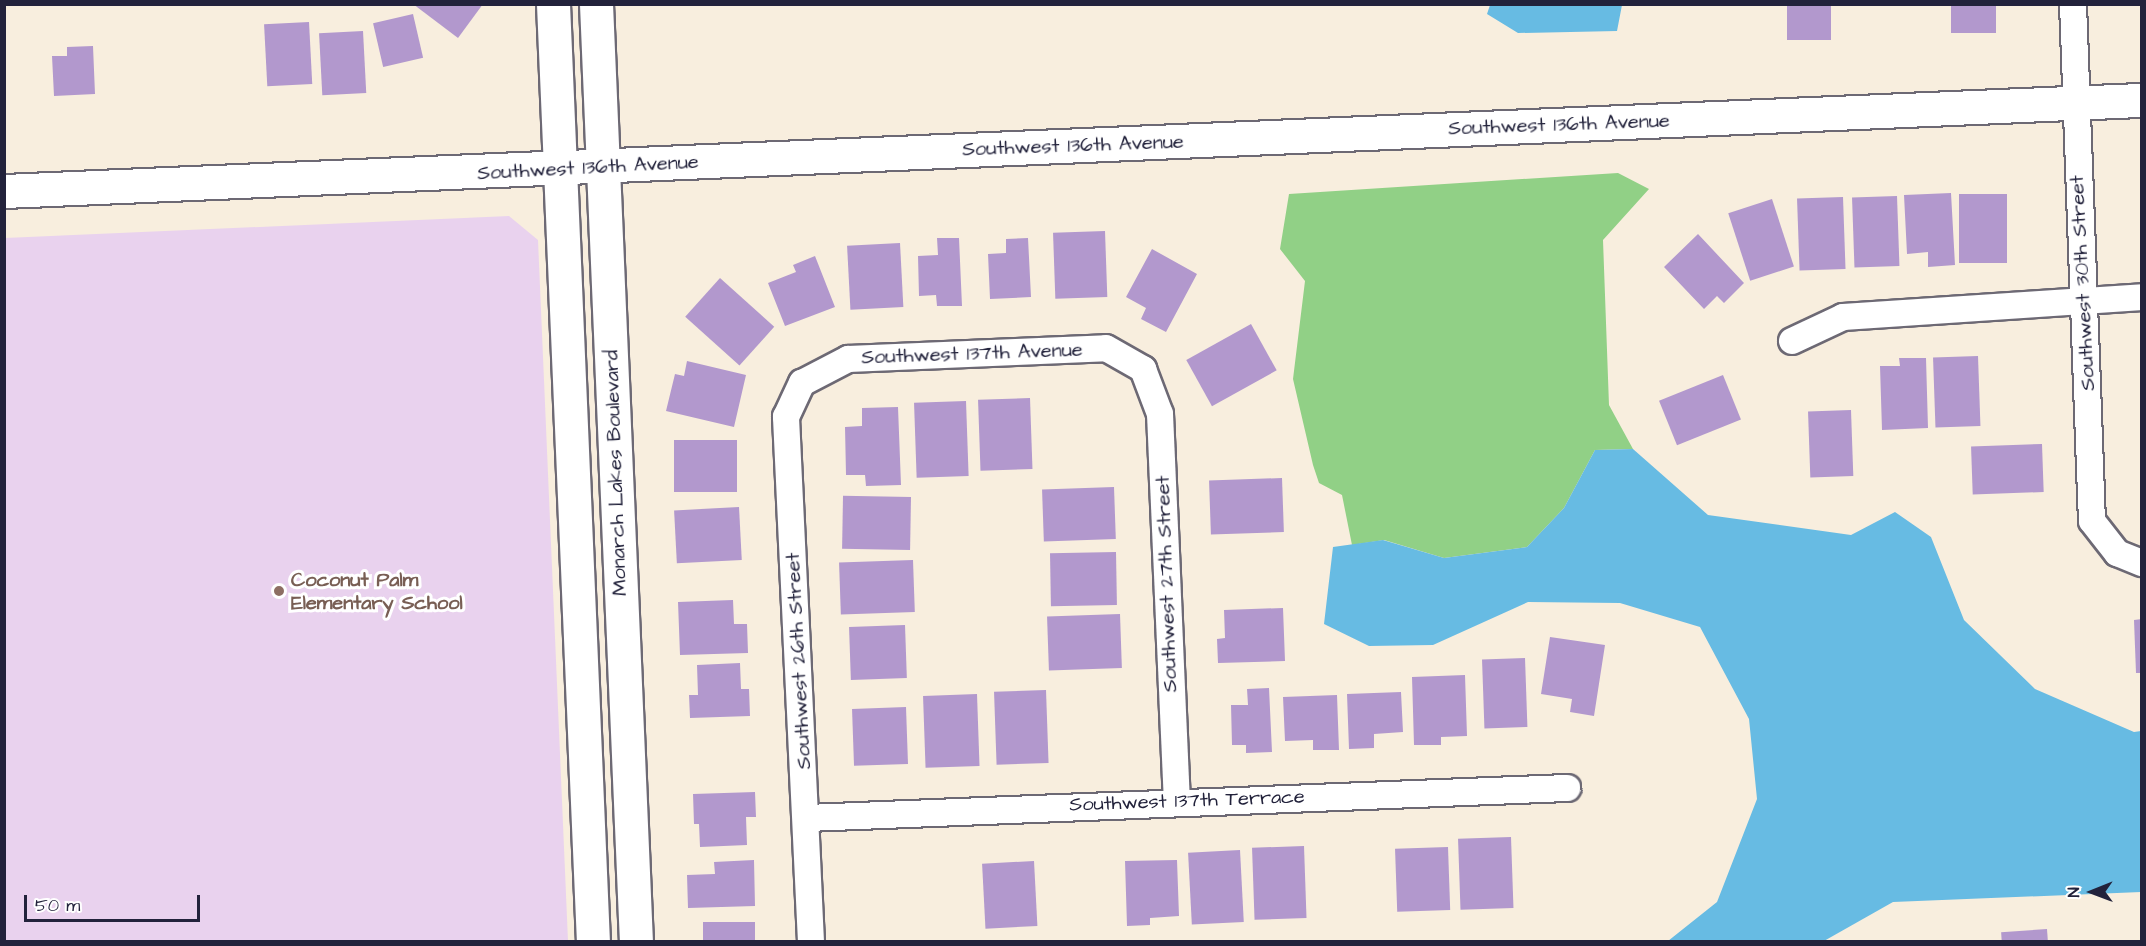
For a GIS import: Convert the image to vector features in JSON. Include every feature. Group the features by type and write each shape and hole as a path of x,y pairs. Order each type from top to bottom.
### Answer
{"street":[{"path":"554,4 593,942"},
{"name":"Monarch Lakes Boulevard","path":"596,4 636,942"},
{"name":"Southwest 30th Street","path":"2073,4 2074,103 2092,521 2117,553 2142,563"},
{"name":"Southwest 136th Avenue","path":"4,191 561,170 2142,100"},
{"path":"1792,340 1843,317 2084,299 2142,297"},
{"name":"Southwest 137th Avenue","path":"802,383 848,359 1106,348 1143,369"},
{"name":"Southwest 27th Street","path":"1143,369 1160,414 1177,802"},
{"name":"Southwest 26th Street","path":"802,383 786,417 807,818 811,942"},
{"name":"Southwest 137th Terrace","path":"807,818 1567,788"}],"shaded area":[{"name":"Coconut Palm Elementary School","path":"509,216 538,240 568,941 5,941 5,238"}],"green space":[{"path":"1618,173 1649,189 1603,240 1609,405 1633,449 1595,450 1564,508 1527,547 1444,558 1384,540 1352,545 1342,495 1319,483 1293,379 1305,281 1280,249 1289,194"}],"water":[{"path":"1490,4 1622,5 1617,31 1518,33 1487,14"},
{"path":"1633,449 1708,515 1851,535 1895,512 1931,537 1964,620 2035,689 2134,732 2141,731 2141,892 1893,902 1824,941 1668,941 1717,902 1757,799 1749,719 1700,627 1620,603 1528,602 1433,645 1369,646 1324,624 1333,547 1383,540 1444,558 1527,547 1564,508 1595,450"}],"building":[{"path":"413,4 483,4 458,38"},
{"path":"1787,4 1831,4 1831,40 1787,40"},
{"path":"1951,4 1996,4 1996,33 1951,33"},
{"path":"413,14 423,58 383,67 373,23"},
{"path":"309,22 312,84 267,86 264,24"},
{"path":"363,31 366,93 322,95 319,33"},
{"path":"93,46 95,94 54,96 52,56 67,56 67,47"},
{"path":"1951,193 1955,265 1928,267 1928,252 1907,254 1904,195"},
{"path":"1959,194 2007,194 2007,263 1959,263"},
{"path":"1897,196 1899,266 1854,268 1852,198"},
{"path":"1843,197 1846,269 1800,271 1797,199"},
{"path":"1772,199 1794,267 1750,281 1728,213"},
{"path":"1105,231 1107,297 1055,299 1053,233"},
{"path":"1698,234 1744,283 1724,303 1717,296 1704,309 1664,267"},
{"path":"937,238 959,238 962,306 937,306 936,295 919,296 918,256 938,255"},
{"path":"1028,238 1031,297 990,299 988,254 1006,253 1006,239"},
{"path":"900,243 903,307 850,310 847,246"},
{"path":"1152,249 1197,274 1166,332 1141,319 1146,308 1126,297"},
{"path":"815,256 835,307 785,326 768,283 796,272 793,265"},
{"path":"720,278 774,327 739,365 685,317"},
{"path":"1251,324 1277,370 1212,406 1186,360"},
{"path":"1978,356 1980,426 1935,428 1933,358"},
{"path":"1899,358 1926,358 1928,428 1882,430 1880,366 1900,366"},
{"path":"687,361 746,375 734,427 666,411 675,374 684,376"},
{"path":"1723,375 1741,420 1677,445 1659,401"},
{"path":"1030,398 1032,469 981,471 978,400"},
{"path":"966,401 969,476 917,478 914,403"},
{"path":"898,407 901,485 866,486 865,475 846,475 845,427 862,426 862,408"},
{"path":"1851,410 1853,476 1810,477 1808,412"},
{"path":"674,440 737,440 737,492 674,492"},
{"path":"2042,444 2044,492 1973,494 1971,446"},
{"path":"1282,478 1284,532 1211,535 1209,481"},
{"path":"1114,487 1116,539 1044,541 1042,490"},
{"path":"843,496 911,497 910,550 842,549"},
{"path":"739,507 742,560 677,563 674,510"},
{"path":"1116,552 1117,605 1051,606 1050,553"},
{"path":"913,560 915,612 841,615 839,563"},
{"path":"733,600 734,624 747,624 748,653 680,655 678,602"},
{"path":"1283,608 1285,661 1218,663 1217,639 1225,638 1224,610"},
{"path":"1120,614 1122,668 1049,671 1047,617"},
{"path":"2142,619 2142,673 2136,673 2134,620"},
{"path":"905,625 907,678 851,680 849,627"},
{"path":"1550,637 1605,645 1594,716 1570,712 1572,699 1541,694"},
{"path":"1525,658 1527,727 1484,728 1482,660"},
{"path":"740,663 741,689 749,689 750,716 690,718 689,695 698,695 697,665"},
{"path":"1465,675 1467,736 1441,737 1441,745 1414,745 1412,677"},
{"path":"1269,688 1272,752 1246,753 1246,745 1232,745 1231,705 1248,705 1247,689"},
{"path":"1046,690 1049,763 997,765 994,692"},
{"path":"1401,692 1403,732 1374,734 1374,748 1349,749 1347,694"},
{"path":"977,694 980,766 926,768 923,696"},
{"path":"1337,695 1339,750 1313,750 1313,740 1285,741 1283,697"},
{"path":"906,707 908,764 854,766 852,709"},
{"path":"755,792 756,817 746,817 747,845 700,847 699,824 694,824 693,794"},
{"path":"1511,837 1513,908 1461,910 1458,839"},
{"path":"1304,846 1307,918 1255,920 1252,848"},
{"path":"1448,847 1450,910 1397,912 1395,849"},
{"path":"1240,850 1244,922 1192,925 1188,853"},
{"path":"754,860 755,906 688,908 687,875 715,874 714,862"},
{"path":"1177,860 1179,916 1150,918 1150,925 1127,926 1125,861"},
{"path":"1034,861 1037,926 985,929 982,864"},
{"path":"703,922 755,922 755,942 703,942"},
{"path":"2047,929 2048,942 2002,942 2001,932"}],"place":[{"name":"Coconut Palm Elementary School","path":"279,591"}]}
